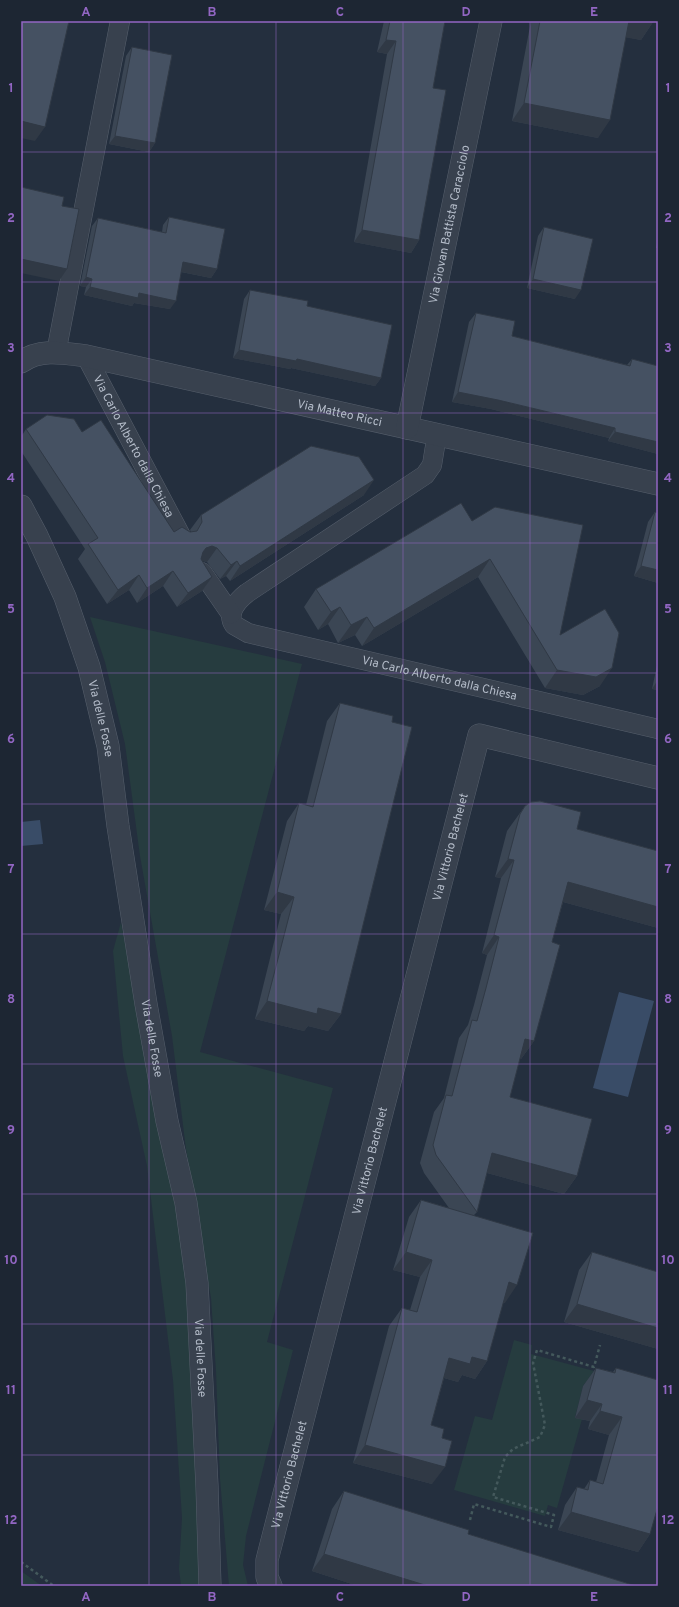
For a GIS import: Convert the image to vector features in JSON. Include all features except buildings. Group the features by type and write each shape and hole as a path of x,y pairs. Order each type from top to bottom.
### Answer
{"street":[{"name":"Via Giovan Battista Caracciolo","path":"407,428 491,21"},
{"name":"Via Matteo Ricci","path":"21,362 41,353 86,356 658,484"},
{"name":"Via delle Fosse","path":"21,506 37,536 65,597 89,667 108,746 118,826 146,1004 167,1121 186,1203 197,1283 207,1486 210,1586"},
{"name":"Via Vittorio Bachelet","path":"271,1586 268,1577 267,1560 479,735 658,778"}],"lane":[{"path":"56,353 120,21"},
{"name":"Via Carlo Alberto dalla Chiesa","path":"86,356 181,536"},
{"path":"232,614 239,601 247,593 425,475 432,465 437,434"},
{"name":"Via Carlo Alberto dalla Chiesa","path":"202,572 232,614 231,621 234,625 248,633 658,729"}],"path":[{"path":"470,1520 474,1504 551,1527 554,1514 493,1497 505,1457 512,1449 540,1437 545,1425 533,1363 537,1350 594,1367 600,1344"},
{"path":"21,1562 54,1586"}],"green space":[{"path":"90,617 302,664 200,1052 333,1088 267,1342 293,1350 246,1536 243,1565 248,1586 229,1586 220,1479 216,1371 211,1298 186,1149 172,1036 140,856 125,744 105,662"},
{"path":"121,922 161,1137 177,1207 187,1285 202,1586 181,1586 179,1569 182,1518 173,1380 147,1166 123,1056 113,951"},
{"path":"514,1340 532,1345 531,1354 594,1371 583,1386 575,1417 582,1419 557,1508 548,1505 545,1516 454,1490 475,1416 492,1420"},
{"path":"21,1571 42,1586 21,1586"}],"water":[{"path":"40,820 43,844 21,846 21,822"},
{"path":"619,992 654,1001 628,1097 593,1088"}]}
